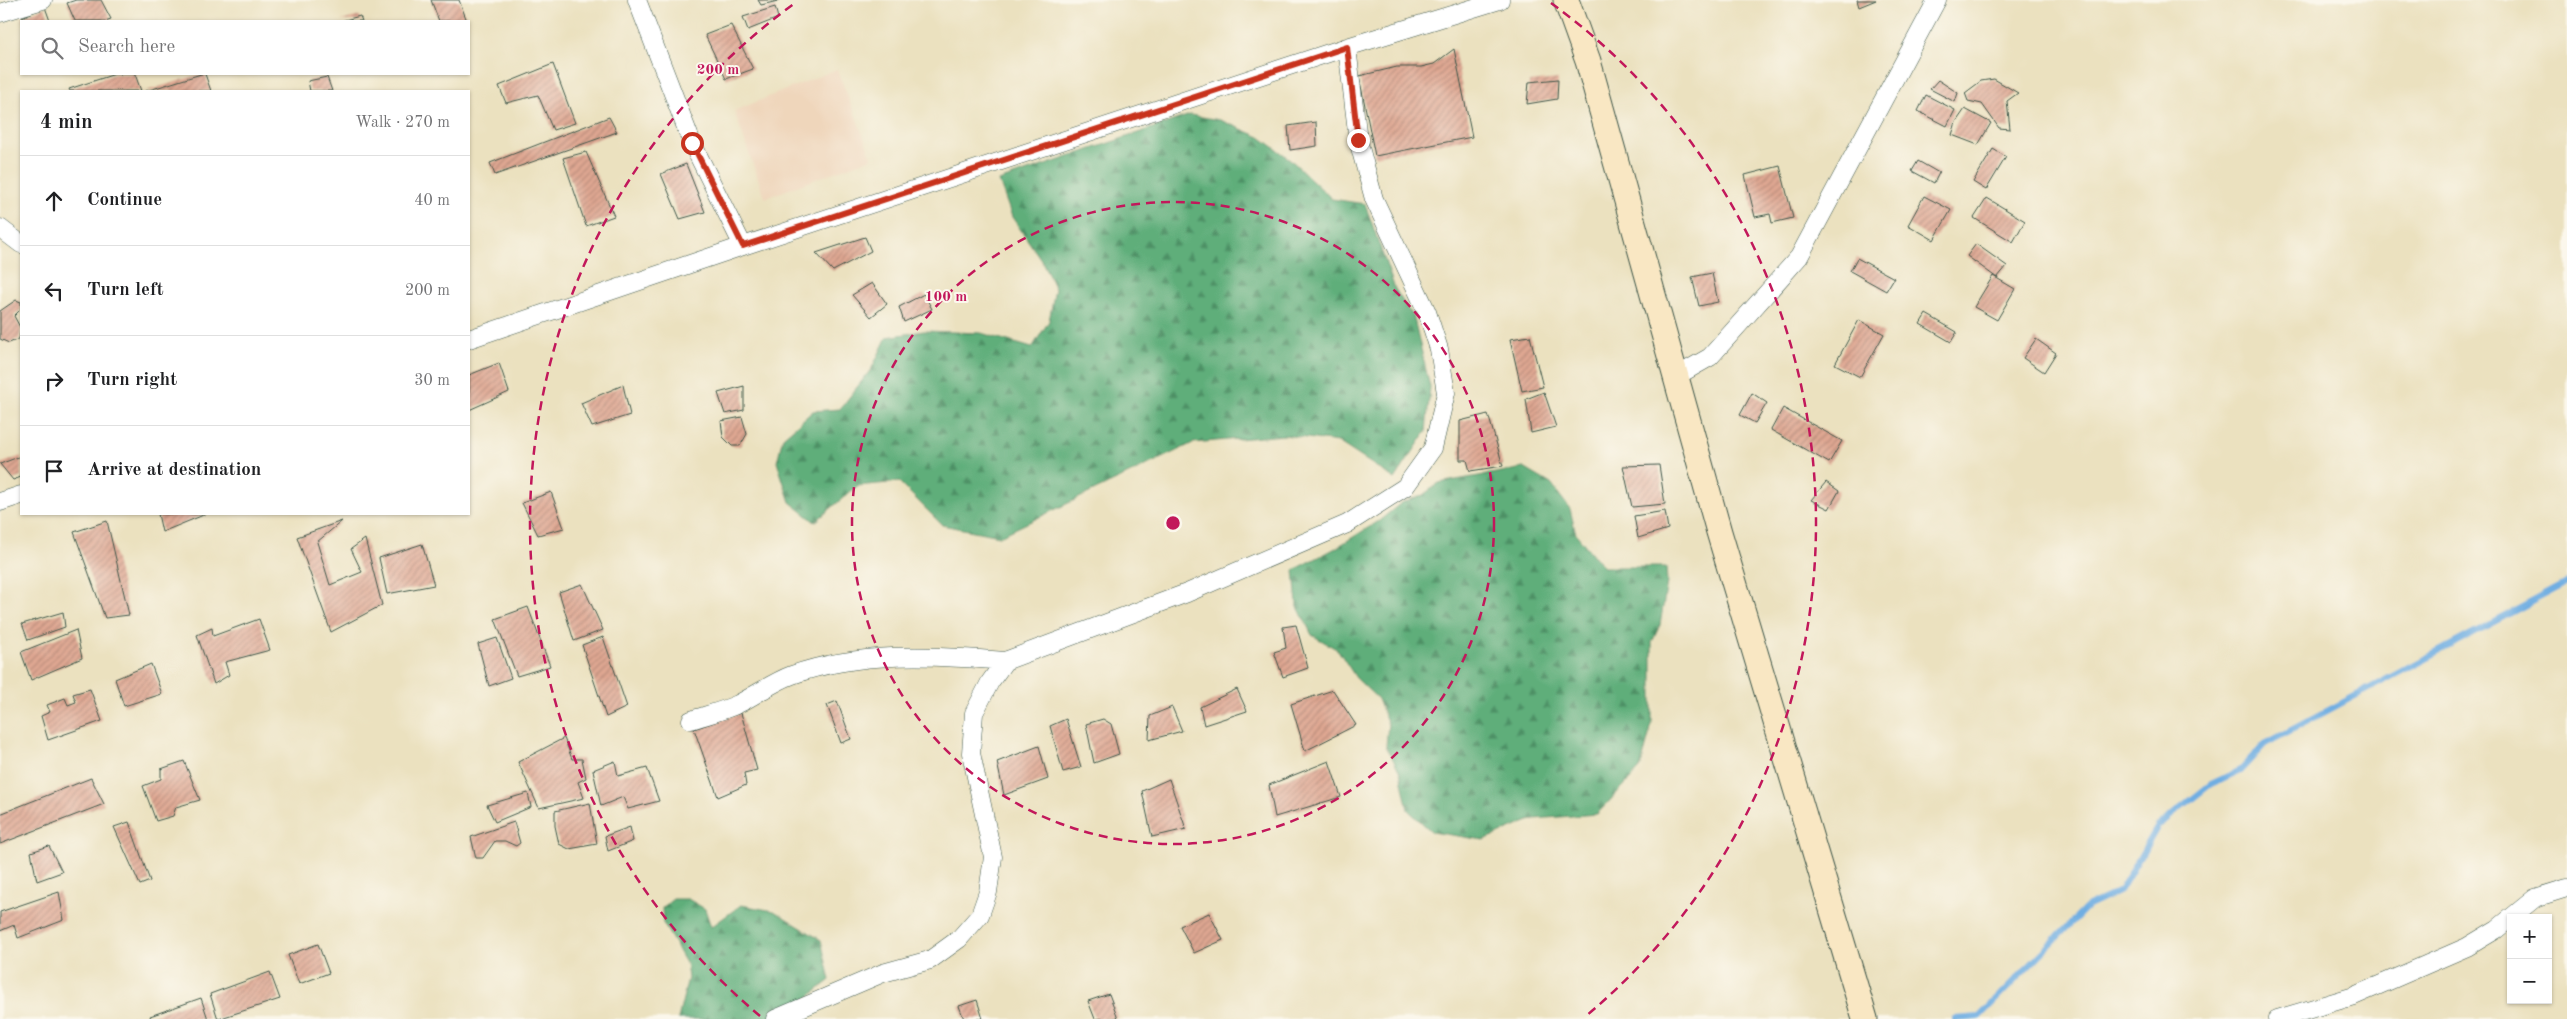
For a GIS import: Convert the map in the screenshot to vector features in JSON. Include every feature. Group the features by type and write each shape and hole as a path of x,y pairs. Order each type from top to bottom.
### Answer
{"main road":[{"path":"1566,0 1588,61 1675,377 1865,1019"}],"street":[{"path":"0,13 43,0"},
{"path":"637,0 692,143 743,246"},
{"path":"470,339 743,246 1347,47 1500,0"},
{"path":"1675,377 1710,357 1799,257 1937,0"},
{"path":"691,720 738,704 792,675 830,665 891,658 944,655 1004,662 1187,593 1347,524 1405,487 1433,448 1446,393 1439,348 1427,312 1374,199 1358,140 1347,47"},
{"path":"0,228 20,242"},
{"path":"0,502 20,495"},
{"path":"775,1019 883,974 930,960 959,939 980,915 988,892 993,857 971,753 974,713 990,682 1004,662"},
{"path":"2276,1019 2354,996 2467,947 2497,929 2535,898 2567,888"}],"shaded area":[{"path":"837,69 872,158 765,198 734,111"}],"green space":[{"path":"1190,115 1220,120 1260,137 1290,159 1332,199 1365,204 1395,289 1414,319 1430,387 1426,432 1395,479 1338,442 1284,435 1193,443 1000,536 942,525 899,482 857,486 815,522 790,502 777,462 783,437 813,411 840,409 872,368 887,337 924,331 981,333 1032,348 1049,321 1055,289 1042,261 1012,217 999,181"},
{"path":"1524,468 1551,484 1570,509 1576,534 1603,567 1666,567 1667,582 1660,625 1652,642 1652,724 1640,769 1597,814 1534,819 1484,840 1432,832 1408,810 1400,772 1386,746 1388,724 1378,699 1356,678 1338,650 1312,635 1297,605 1294,570 1334,549 1379,521 1401,503 1423,495 1439,483"},
{"path":"673,899 688,899 705,909 711,927 741,905 774,911 821,940 830,980 781,1019 678,1019 688,978 686,963 663,923 662,908"}],"building":[{"path":"76,0 101,0 111,19 75,20 67,3"},
{"path":"431,0 459,0 467,20 439,20"},
{"path":"758,0 778,0 778,1 761,5"},
{"path":"1857,0 1876,0 1859,7"},
{"path":"45,7 50,20 23,20 22,17"},
{"path":"775,7 778,18 748,30 743,17"},
{"path":"360,16 362,20 345,20"},
{"path":"731,25 753,69 726,79 705,35"},
{"path":"1454,49 1472,137 1375,156 1359,76 1397,67 1421,67 1434,64"},
{"path":"553,64 575,123 553,130 538,95 506,103 499,86"},
{"path":"112,75 135,75 141,90 70,90"},
{"path":"198,75 205,75 211,90 149,90"},
{"path":"327,77 332,90 310,90 308,81"},
{"path":"1558,79 1557,99 1527,104 1529,82"},
{"path":"1994,79 2018,93 2007,101 2010,129 1999,128 1982,104 1968,101 1965,93 1981,81"},
{"path":"1938,80 1958,93 1955,102 1930,89"},
{"path":"1926,95 1955,110 1947,126 1918,111"},
{"path":"1965,109 1991,123 1978,145 1952,135 1956,122"},
{"path":"609,117 617,132 495,175 490,163"},
{"path":"1316,122 1317,146 1290,150 1288,126"},
{"path":"1993,149 2006,157 1986,190 1973,182"},
{"path":"586,152 614,216 586,226 563,158"},
{"path":"1918,161 1939,173 1934,183 1912,171"},
{"path":"686,164 705,212 680,219 661,174"},
{"path":"1780,166 1793,218 1772,223 1770,214 1755,217 1745,175"},
{"path":"1924,196 1951,210 1934,240 1908,225"},
{"path":"1987,198 2025,221 2013,242 1974,218"},
{"path":"865,237 871,251 833,271 816,253"},
{"path":"1976,244 2007,266 1997,278 1967,256"},
{"path":"1857,258 1894,278 1886,291 1850,271"},
{"path":"1712,273 1718,302 1699,306 1692,277"},
{"path":"1993,276 2015,289 1997,320 1974,307"},
{"path":"872,283 887,304 871,317 852,295"},
{"path":"924,294 932,309 904,322 899,307"},
{"path":"16,300 20,302 20,310 14,316 20,327 19,339 9,343 0,339 0,311"},
{"path":"1926,314 1957,332 1951,342 1920,324"},
{"path":"1859,320 1884,334 1860,377 1835,364"},
{"path":"1530,336 1543,387 1522,391 1510,339"},
{"path":"2036,339 2056,353 2044,372 2023,358"},
{"path":"499,363 509,392 470,410 470,375"},
{"path":"623,385 630,415 592,427 581,403"},
{"path":"744,386 744,410 725,414 718,393"},
{"path":"1544,392 1556,427 1531,433 1526,399"},
{"path":"1752,393 1767,403 1755,423 1740,415"},
{"path":"1783,408 1842,441 1829,463 1771,430"},
{"path":"1488,414 1503,466 1470,471 1467,460 1460,460 1460,421"},
{"path":"742,417 747,434 740,446 732,446 723,437 721,421"},
{"path":"20,456 20,477 13,480 0,464"},
{"path":"1659,465 1665,504 1632,507 1623,466"},
{"path":"1826,482 1839,491 1829,509 1811,500"},
{"path":"551,492 564,528 538,535 522,503"},
{"path":"1665,511 1668,529 1638,538 1634,516"},
{"path":"158,515 204,515 162,532"},
{"path":"107,521 129,615 105,618 74,532"},
{"path":"342,521 317,542 330,585 362,572 351,549 365,539 382,605 331,632 297,537"},
{"path":"422,544 434,585 387,594 379,558"},
{"path":"582,584 603,630 574,641 559,592"},
{"path":"528,607 550,666 517,676 495,619"},
{"path":"63,612 65,627 28,640 22,624"},
{"path":"259,619 270,650 225,662 229,675 214,684 197,635 212,628 213,636"},
{"path":"1296,625 1308,668 1283,677 1274,652 1286,648 1283,627"},
{"path":"76,630 82,658 31,680 21,652"},
{"path":"603,637 627,707 606,717 582,645"},
{"path":"497,638 511,678 489,686 478,644"},
{"path":"151,664 162,694 124,706 115,679"},
{"path":"90,689 102,721 48,740 41,716 50,712 47,705 65,698 68,705 76,702 73,694"},
{"path":"1237,689 1247,711 1204,725 1200,707"},
{"path":"1333,690 1356,725 1305,751 1291,704"},
{"path":"837,701 851,739 841,743 827,705"},
{"path":"1172,707 1182,731 1149,740 1150,716"},
{"path":"741,713 757,770 744,773 746,785 718,797 694,729"},
{"path":"1066,719 1081,767 1063,772 1050,726"},
{"path":"1103,719 1111,724 1119,754 1094,763 1086,724"},
{"path":"564,738 572,759 582,759 586,778 578,782 584,798 539,808 518,762"},
{"path":"1039,746 1048,779 1004,795 997,762"},
{"path":"184,761 200,800 176,807 173,816 156,821 143,786 161,779 161,769"},
{"path":"615,761 618,776 647,768 659,801 628,809 623,797 601,806 593,770"},
{"path":"1329,761 1341,797 1275,817 1269,785"},
{"path":"91,778 104,804 0,844 0,814"},
{"path":"1169,779 1186,829 1152,837 1142,791"},
{"path":"528,793 531,807 495,822 487,805"},
{"path":"590,803 597,844 569,849 559,844 555,826 555,811"},
{"path":"129,822 150,881 140,885 114,827"},
{"path":"514,822 520,843 516,846 505,841 495,841 483,858 476,858 471,837"},
{"path":"630,827 633,841 608,851 605,836"},
{"path":"49,846 62,872 37,881 31,852"},
{"path":"59,892 64,920 18,938 14,925 0,931 0,912"},
{"path":"1209,913 1223,940 1194,953 1180,926"},
{"path":"318,944 329,973 299,984 288,955"},
{"path":"270,972 280,999 218,1019 210,994"},
{"path":"1109,994 1118,1018 1095,1019 1088,1001"},
{"path":"201,998 208,1019 151,1019 150,1016"},
{"path":"977,1000 983,1019 964,1019 959,1006"}],"waterway":[{"path":"1955,1019 1979,1017 2088,906 2120,891 2158,826 2211,784 2241,770 2265,744 2567,583"}],"route":[{"path":"692,143 743,246 1347,47 1358,140"}]}
